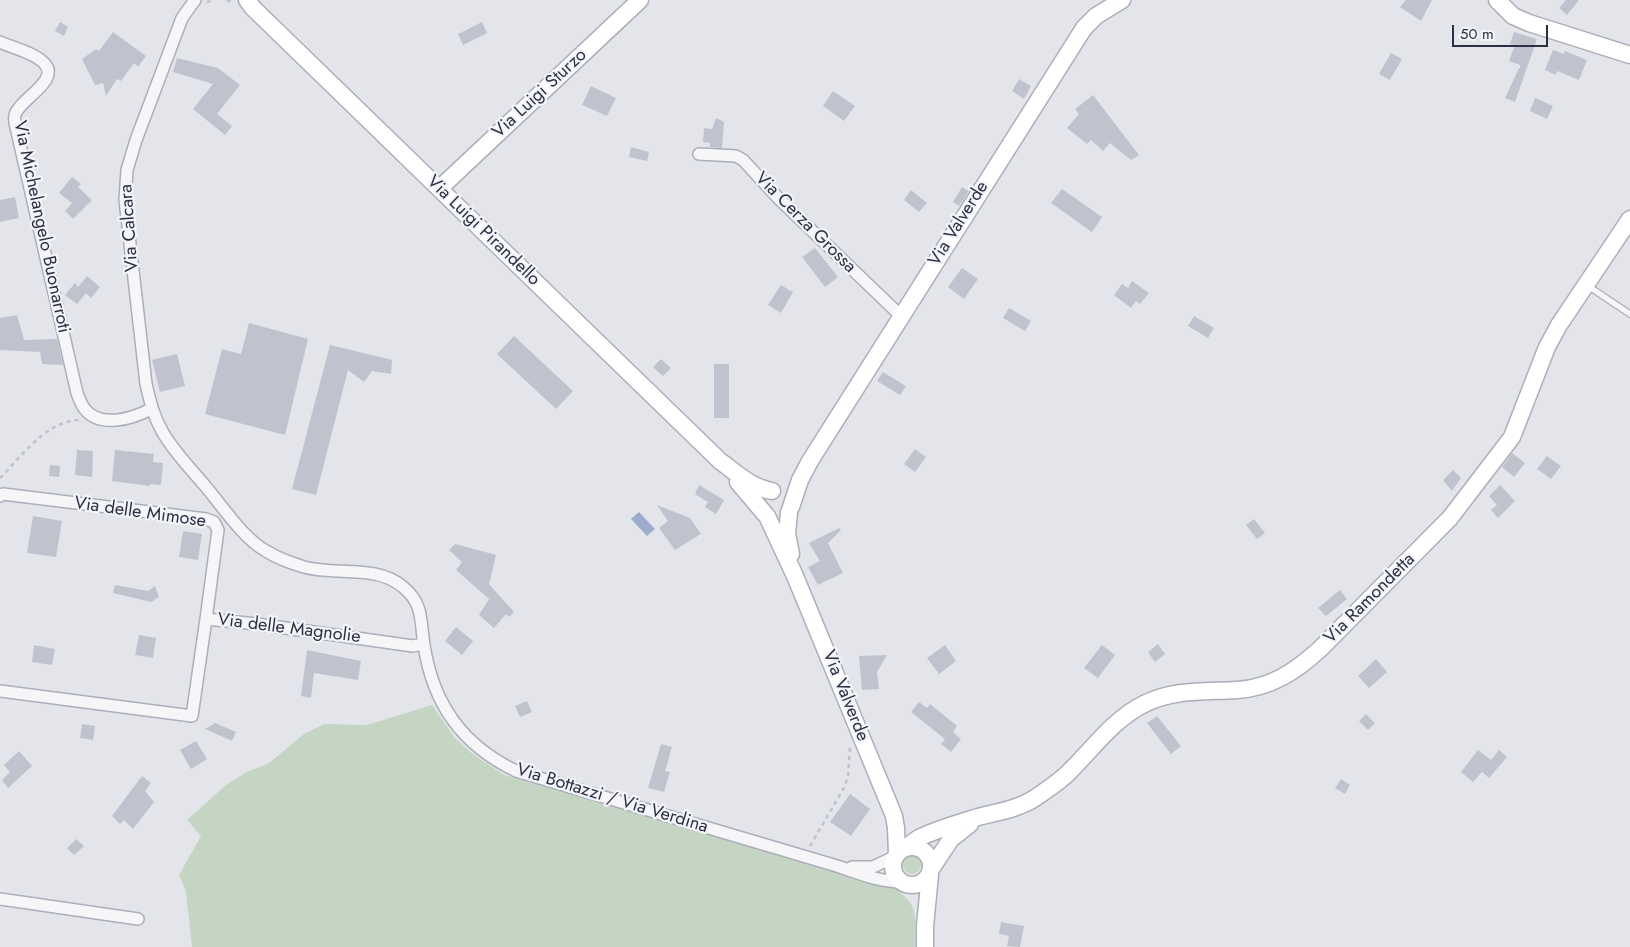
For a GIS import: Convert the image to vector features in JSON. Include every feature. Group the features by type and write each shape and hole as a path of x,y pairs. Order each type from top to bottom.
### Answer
{"street":[{"name":"Via Calcara","path":"151,409 146,384 125,200 127,170 136,140 182,18 195,0"},
{"name":"Via Luigi Pirandello","path":"247,0 253,8 720,460"},
{"name":"Via Luigi Sturzo","path":"440,188 640,0"},
{"name":"Via Valverde","path":"810,461 1084,28 1096,16 1122,0"},
{"path":"1497,0 1513,16 1528,23 1630,55"},
{"name":"Via Michelangelo Buonarroti","path":"0,42 35,57 44,63 48,69 48,77 15,115 15,123 77,393 84,408 94,416 116,421 151,409"},
{"name":"Via Cerza Grossa","path":"699,154 736,156 743,160 780,200 901,316"},
{"name":"Via Ramondetta","path":"907,850 919,838 978,818 1016,808 1046,790 1070,771 1102,736 1123,718 1144,704 1184,692 1239,690 1260,686 1281,678 1299,668 1450,518 1512,437 1547,347 1559,325 1630,219"},
{"name":"Via Bottazzi / Via Verdina","path":"151,409 171,444 253,541 265,551 306,568 382,575 394,580 413,597 419,606 429,671 443,707 464,734 480,749 499,762 516,771 837,866"},
{"path":"720,460 752,486 788,496 790,510"},
{"path":"720,460 766,514 776,519 781,519 790,510"},
{"path":"795,576 762,508 764,498 792,480 810,461"},
{"path":"795,576 787,534 787,522 797,487 810,461"},
{"name":"Via delle Mimose","path":"0,496 3,494 206,518 214,522 218,530 206,619"},
{"name":"Via Valverde","path":"795,576 894,816 896,828 907,850"},
{"name":"Via delle Magnolie","path":"0,691 192,716 206,619 257,624 413,646 424,644"},
{"path":"837,866 892,882 911,885 919,884 931,872 951,839 978,818"},
{"path":"837,866 873,867 907,850"},
{"path":"907,850 932,862 925,926 925,947"},
{"path":"907,850 894,861 894,873 920,906 925,926"},
{"path":"0,899 138,919"}],"lane":[{"path":"1586,285 1630,314"}],"path":[{"path":"205,0 203,3 214,0"},
{"path":"0,478 48,430 68,421 77,420"}],"green space":[{"path":"432,705 455,738 470,752 504,775 892,887 908,900 912,906 915,919 915,947 192,947 186,892 179,875 201,836 187,820 226,785 247,772 269,763 304,734 324,724 367,725"},
{"path":"908,856 916,856 921,861 919,872 908,874 903,869 903,861"}],"water":[{"path":"639,512 655,529 647,536 631,519"}],"building":[{"path":"1406,0 1432,0 1421,21 1400,7"},
{"path":"1566,0 1579,0 1567,15 1559,8"},
{"path":"60,22 68,27 64,36 55,31"},
{"path":"482,22 487,33 463,45 458,34"},
{"path":"113,32 146,56 138,67 134,63 121,81 117,79 106,96 103,83 95,85 82,59 96,49 99,51"},
{"path":"1514,32 1537,39 1515,102 1505,98 1520,68 1520,65 1509,61 1515,45 1510,44"},
{"path":"1553,50 1564,54 1565,51 1587,60 1579,80 1557,71 1556,75 1545,70"},
{"path":"1391,53 1402,59 1390,80 1379,74"},
{"path":"177,58 218,68 240,85 217,114 232,126 225,135 193,109 213,84 173,72"},
{"path":"1019,79 1031,86 1024,99 1012,91"},
{"path":"591,86 616,98 607,116 582,105"},
{"path":"833,91 855,106 844,121 823,106"},
{"path":"1093,95 1139,155 1131,160 1110,143 1103,151 1091,140 1087,144 1067,128 1079,114 1075,109"},
{"path":"1535,98 1553,106 1547,119 1530,111"},
{"path":"716,118 724,122 722,148 710,147 710,143 703,142 704,128 712,129"},
{"path":"631,147 649,152 647,161 629,157"},
{"path":"72,177 81,184 78,187 92,200 73,219 65,211 72,203 59,193"},
{"path":"962,187 969,191 959,206 953,202"},
{"path":"1062,189 1102,217 1092,232 1051,203"},
{"path":"911,190 927,203 919,212 904,200"},
{"path":"15,197 19,218 0,222 0,200"},
{"path":"815,248 838,277 825,287 802,257"},
{"path":"962,268 978,279 964,299 948,287"},
{"path":"87,276 100,287 91,298 86,293 77,304 65,295 75,283 78,287"},
{"path":"1132,281 1149,293 1140,304 1136,301 1131,308 1114,295 1122,284 1128,288"},
{"path":"781,285 793,292 781,313 768,305"},
{"path":"1009,308 1031,321 1025,331 1003,318"},
{"path":"17,315 24,340 57,339 63,365 42,364 40,352 0,350 0,318"},
{"path":"1194,316 1214,328 1208,338 1188,326"},
{"path":"249,323 308,339 285,435 205,414 222,349 241,354"},
{"path":"514,336 573,391 556,409 497,354"},
{"path":"330,345 392,360 391,374 372,371 364,382 348,370 316,495 292,489"},
{"path":"177,354 185,386 160,392 152,360"},
{"path":"661,359 671,368 663,376 653,367"},
{"path":"714,364 729,364 729,418 714,418"},
{"path":"883,372 906,386 900,395 877,381"},
{"path":"915,449 926,457 915,472 904,464"},
{"path":"77,450 93,451 92,477 75,475"},
{"path":"115,450 154,454 153,462 163,463 161,485 150,484 150,486 112,481"},
{"path":"1512,453 1525,463 1514,477 1502,467"},
{"path":"1547,456 1561,466 1551,479 1537,469"},
{"path":"50,465 60,466 59,477 49,476"},
{"path":"1453,470 1461,478 1452,491 1443,480"},
{"path":"699,485 724,500 716,514 705,507 708,502 695,494"},
{"path":"1500,485 1515,501 1498,518 1491,510 1497,505 1489,496"},
{"path":"657,505 690,518 701,534 675,550 659,528 668,521"},
{"path":"33,516 62,521 56,557 27,553"},
{"path":"1254,519 1265,533 1257,539 1246,525"},
{"path":"839,528 841,530 828,543 843,573 818,585 808,567 820,561 809,543"},
{"path":"183,531 202,534 198,560 179,557"},
{"path":"455,544 496,555 489,584 514,612 509,617 506,614 494,628 479,615 489,599 456,570 462,562 449,550"},
{"path":"115,585 148,591 155,586 159,597 151,602 113,593"},
{"path":"1340,590 1347,599 1326,616 1318,608"},
{"path":"456,627 473,641 462,655 445,641"},
{"path":"139,635 156,638 153,658 135,655"},
{"path":"1158,644 1165,654 1155,662 1148,652"},
{"path":"34,645 55,649 52,665 32,662"},
{"path":"945,645 956,661 939,674 927,658"},
{"path":"1102,645 1115,655 1098,678 1084,668"},
{"path":"307,650 361,661 358,680 314,673 311,698 301,696"},
{"path":"887,655 877,672 879,689 862,690 859,656"},
{"path":"1376,659 1387,672 1369,688 1358,676"},
{"path":"527,701 532,712 520,717 515,706"},
{"path":"919,702 927,708 930,704 957,726 953,732 961,739 951,752 941,744 945,739 911,712"},
{"path":"1366,714 1375,723 1368,730 1359,721"},
{"path":"1157,716 1181,746 1171,754 1147,723"},
{"path":"215,723 236,732 232,741 205,729"},
{"path":"82,724 95,726 93,740 80,738"},
{"path":"196,741 207,759 191,769 180,750"},
{"path":"661,744 672,747 665,771 670,772 664,792 648,788"},
{"path":"1478,750 1491,760 1499,750 1507,757 1489,778 1482,772 1473,782 1461,772"},
{"path":"19,751 32,766 8,788 2,780 10,772 4,765"},
{"path":"142,776 151,783 145,791 154,802 133,829 124,820 120,824 112,816"},
{"path":"1341,779 1350,785 1345,794 1335,788"},
{"path":"850,794 870,809 851,836 830,822"},
{"path":"76,839 84,846 74,855 67,848"},
{"path":"1001,922 1024,926 1020,947 1007,946 1009,936 999,934"}]}
